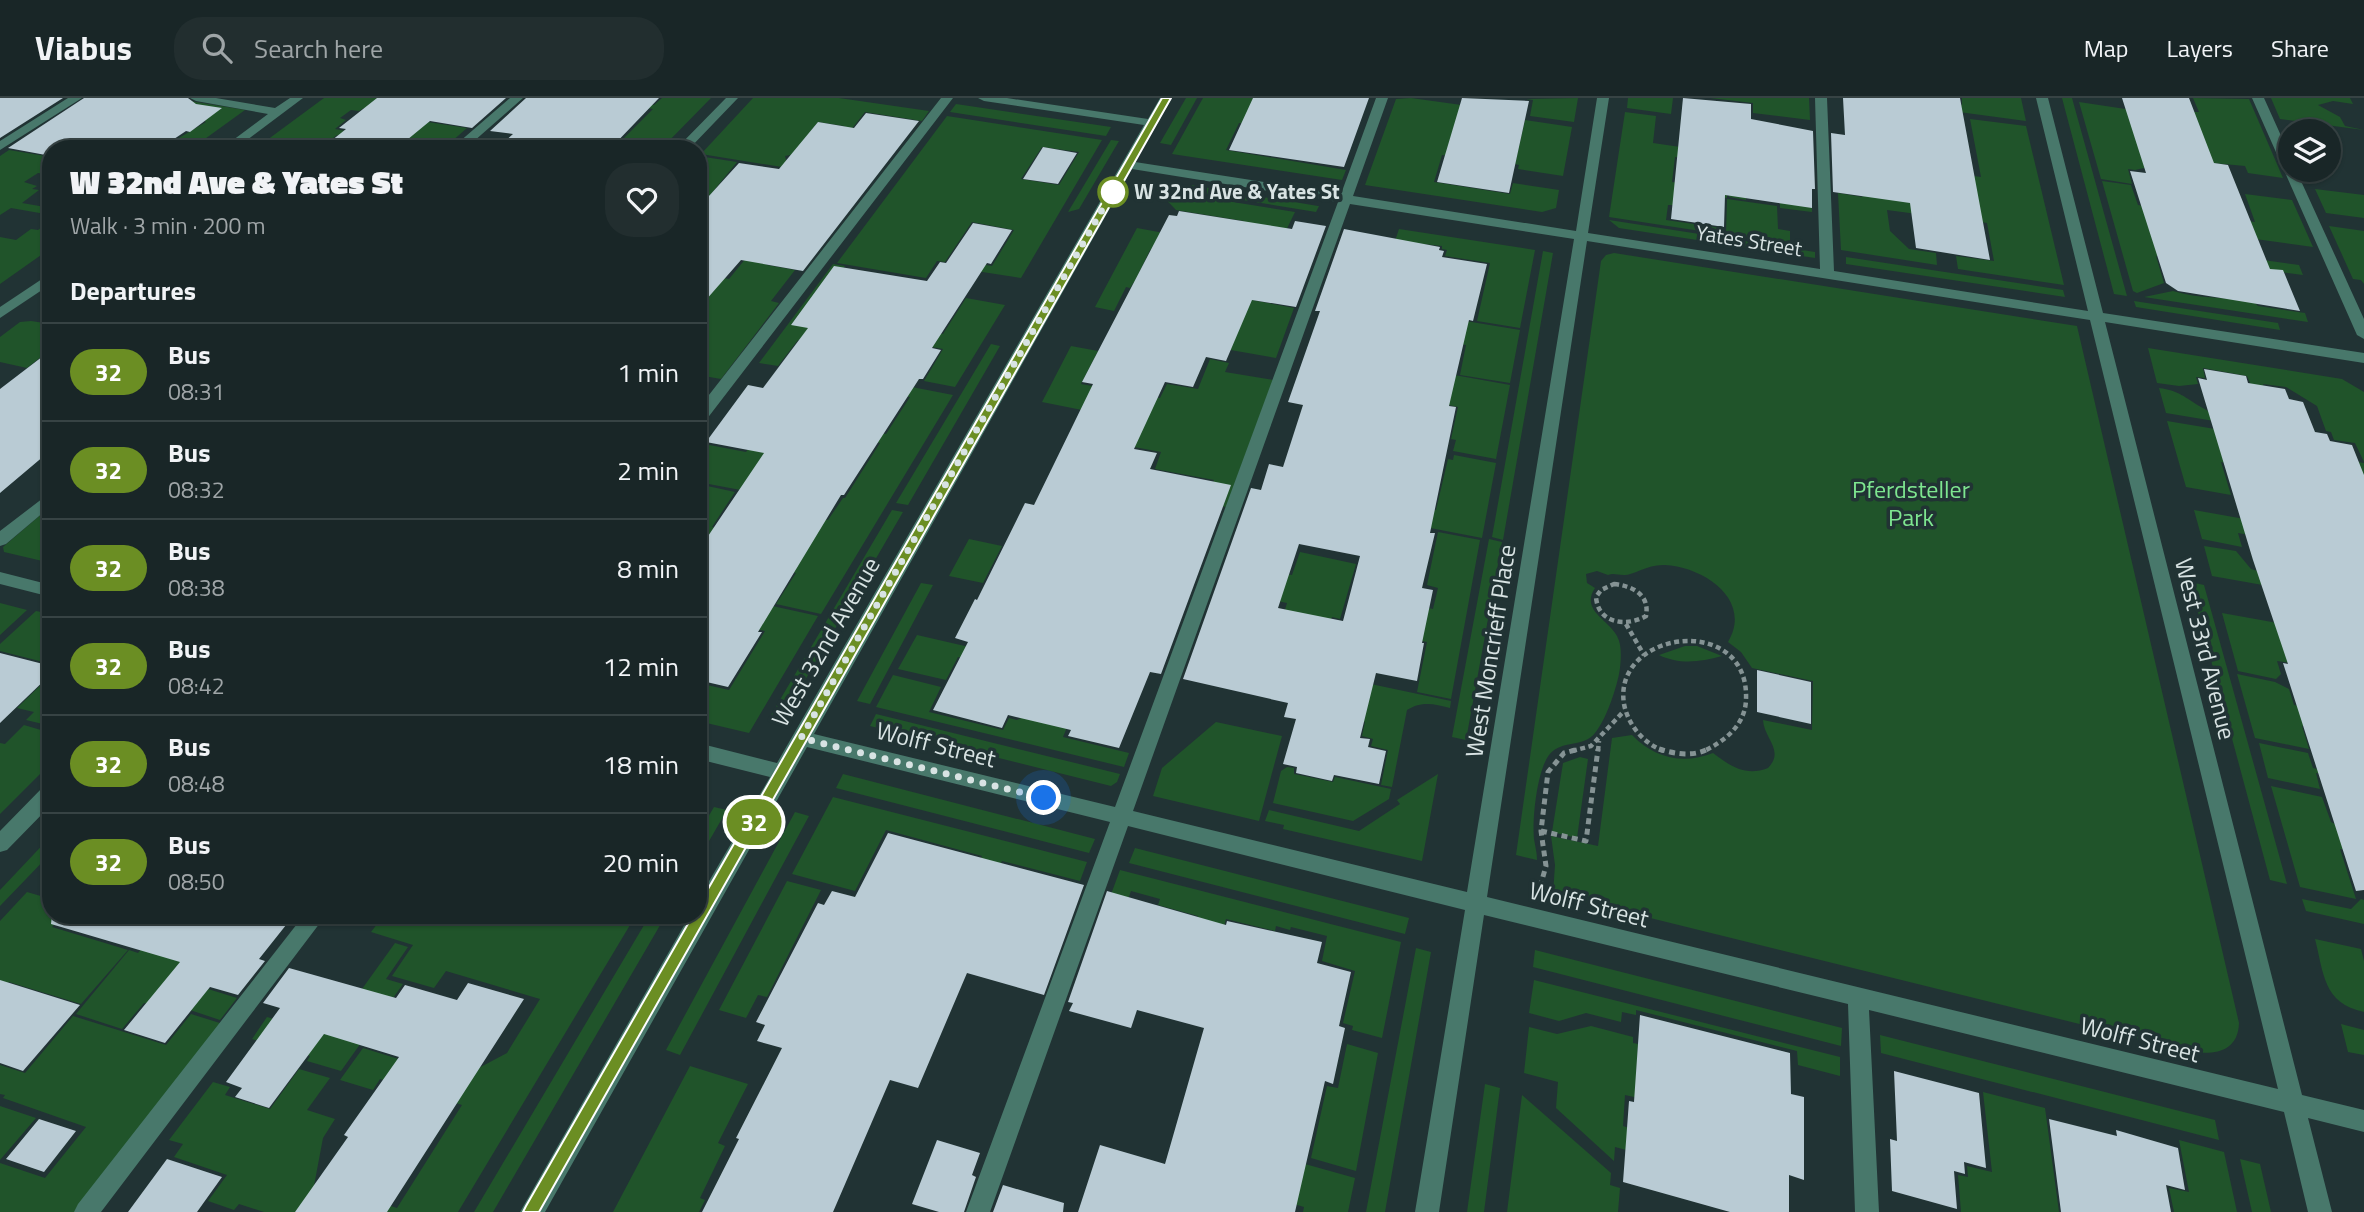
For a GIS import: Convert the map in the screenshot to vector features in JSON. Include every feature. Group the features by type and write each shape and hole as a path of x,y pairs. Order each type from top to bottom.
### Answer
{"street":[{"path":"0,146 76,98"},
{"path":"196,98 277,112"},
{"path":"239,140 297,98"},
{"path":"468,140 517,98"},
{"path":"691,140 732,98"},
{"path":"707,408 947,98"},
{"path":"984,98 1152,123"},
{"name":"West 32nd Avenue","path":"707,904 1166,98"},
{"path":"978,1212 1382,98"},
{"name":"West Moncrieff Place","path":"1427,1212 1603,98"},
{"path":"1821,98 1827,274"},
{"name":"West 33rd Avenue","path":"2042,98 2320,1212"},
{"path":"2258,98 2364,335"},
{"name":"Yates Street","path":"1128,165 2364,358"},
{"path":"0,314 42,284"},
{"path":"0,540 42,505"},
{"path":"0,578 42,589"},
{"name":"Wolff Street","path":"801,738 2364,1121"},
{"path":"707,753 782,772"},
{"path":"0,844 42,801"},
{"path":"86,1212 309,924"},
{"name":"West 32nd Avenue","path":"532,1212 696,924"},
{"path":"1858,998 1867,1212"}],"path":[{"path":"1626,624 1635,623 1646,615 1648,610 1644,598 1639,592 1623,585 1614,584 1599,590 1595,596 1597,609 1611,620 1626,624 1644,656"},
{"path":"1676,641 1707,641 1721,647 1743,667 1748,678 1748,707 1740,722 1716,745 1690,755 1667,752 1645,742 1634,732 1625,710 1627,681 1631,670 1644,656 1676,641"},
{"path":"1530,917 1546,866 1541,831 1548,772 1564,753 1591,746 1599,740 1625,710"},
{"path":"1541,831 1586,841 1599,740"}],"green space":[{"path":"172,98 245,110 203,140 175,140 206,122"},
{"path":"324,98 428,98 421,121 467,128 453,140 384,140 414,116 364,108 359,111 351,110 340,118 346,120 335,129 361,134 356,138 337,135 331,140 267,140"},
{"path":"608,98 654,105 662,98 711,98 670,140 622,140 653,109 604,101"},
{"path":"753,98 839,98 929,111 922,121 865,112 850,131 844,126 818,122 810,132 854,142 785,156 788,168 707,155 707,148"},
{"path":"1186,98 1197,98 1171,145 1160,143"},
{"path":"1203,98 1256,98 1304,133 1239,123 1226,150 1346,170 1342,180 1172,154"},
{"path":"1411,98 1476,107 1456,157 1442,155 1434,182 1510,194 1513,183 1559,190 1556,208 1542,212 1365,185 1396,99"},
{"path":"1578,98 1574,122 1530,116 1533,100 1526,99"},
{"path":"1628,98 1673,98 1671,114 1627,108"},
{"path":"1710,98 1809,98 1810,120 1753,113 1753,103"},
{"path":"1962,98 2021,98 2026,121 1877,101 1936,101 1962,105"},
{"path":"2062,98 2072,98 2127,296 2114,294"},
{"path":"2193,98 2249,99 2278,166 2278,177 2248,173 2245,166 2181,160 2135,170 2128,169 2132,184 2101,179 2079,102 2192,119 2190,112 2199,112"},
{"path":"2271,98 2350,98 2353,104 2333,101 2318,105 2340,117 2345,126 2364,130 2341,127 2341,119 2280,119"},
{"path":"956,104 1111,127 1106,136 950,112"},
{"path":"1625,112 1656,116 1653,143 1742,156 1811,178 1812,212 1780,208 1780,188 1747,183 1746,200 1729,197 1735,166 1675,157 1672,182 1727,186 1727,198 1678,191 1676,205 1668,205 1666,220 1721,228 1720,234 1609,217"},
{"path":"947,116 1102,140 1021,278 976,271 980,264 992,266 1014,230 972,222 945,262 937,261 926,278 837,263","holes":["1042,147 1079,152 1059,185 1021,179"]},
{"path":"1970,119 2026,126 2064,285 1958,269 1956,256 1994,261 1987,223 1974,221 1966,175 1981,177"},
{"path":"1525,120 1572,127 1563,176 1518,169 1519,165 1515,164"},
{"path":"1111,140 1119,141 1079,209 1068,212"},
{"path":"9,150 42,156 42,174 38,173 24,182 37,186 32,189 39,190 22,203 42,206 42,213 11,208 0,215 0,156"},
{"path":"707,157 737,162 707,199"},
{"path":"1875,177 1970,221 1887,210 1890,231 1909,249 1936,253 1937,265 1841,250 1838,193 1862,197"},
{"path":"2102,181 2131,185 2138,205 2255,222 2245,194 2292,200 2313,247 2241,237 2249,258 2299,265 2303,275 2156,256 2164,283 2137,293 2133,291"},
{"path":"1191,185 1319,206 1316,212 1188,191"},
{"path":"2315,189 2364,195 2364,218 2326,213"},
{"path":"1157,190 1295,212 1252,300 1294,308 1276,358 1225,349 1229,253 1244,221 1176,210"},
{"path":"1727,199 1777,206 1778,229 1790,231 1790,244 1726,234"},
{"path":"1609,220 1815,252 1815,258 1619,228"},
{"path":"2329,226 2364,231 2364,284 2361,280 2353,279"},
{"path":"42,227 42,254 0,284 0,237 16,240 31,229"},
{"path":"1137,228 1164,233 1155,251 1150,250 1138,275 1200,286 1196,293 1134,282 1130,288 1126,287 1114,311 1095,307"},
{"path":"1399,229 1535,250 1520,328 1477,321 1490,263 1445,256 1447,250 1442,249 1442,246 1395,241"},
{"path":"1543,251 1553,253 1503,540 1492,537"},
{"path":"751,252 767,265 795,270 771,301 779,303 721,379 707,377 707,278 708,275 729,279"},
{"name":"Pferdsteller Park","path":"1614,253 2077,326 2239,1023 2235,1040 2230,1045 2217,1052 2193,1052 1553,894 1555,865 1551,836 1598,846 1612,738 1632,735 1659,754 1680,759 1713,753 1732,766 1753,771 1768,768 1775,756 1763,720 1812,730 1813,681 1752,668 1741,652 1728,642 1734,627 1734,613 1729,600 1709,579 1680,567 1659,565 1624,575 1608,575 1597,571 1586,574 1587,583 1595,588 1591,596 1593,609 1613,630 1620,643 1616,685 1609,707 1594,735 1562,746 1549,755 1538,783 1535,808 1534,839 1537,860 1516,855 1601,261 1606,255"},
{"path":"1846,257 2063,290 2065,297 1846,264"},
{"path":"833,264 845,266 832,284 876,321 943,334 966,298 1005,305 955,387 924,381 943,349 876,337 858,351 798,340 778,366 759,363"},
{"path":"2173,291 2203,297 2253,301 2258,306 2305,313 2308,322 2144,297"},
{"path":"2134,301 2278,323 2280,330 2136,307"},
{"path":"1374,306 1520,330 1510,383 1460,375 1466,345 1375,330"},
{"path":"20,322 42,323 42,356 27,368 0,362 0,337"},
{"path":"991,344 1000,346 908,505 896,503"},
{"path":"1071,346 1098,351 1081,384 1160,398 1167,384 1198,389 1210,359 1229,363 1225,372 1273,380 1226,507 1211,504 1195,530 1214,480 1155,469 1161,452 1075,436 1087,411 1042,402"},
{"path":"2148,348 2342,379 2364,392 2364,462 2355,443 2334,440 2331,432 2326,431 2317,406 2286,387 2251,385 2247,376 2203,368 2205,378 2196,377 2198,384 2179,386 2157,383"},
{"path":"1382,362 1510,385 1496,459 1453,451 1456,440 1451,439 1458,407 1444,404"},
{"path":"845,374 953,395 821,614 776,604 796,573 787,571 821,518 828,520 845,498 880,443 816,429 821,421 886,434 910,397 839,383"},
{"path":"2159,388 2182,395 2226,423 2166,413"},
{"path":"2167,421 2227,431 2289,451 2364,463 2364,522 2298,475 2221,462 2231,495 2186,487"},
{"path":"755,440 778,444 746,491 707,484 707,445 746,452"},
{"path":"1454,455 1496,463 1482,538 1420,526 1426,509 1436,510 1448,459 1453,460"},
{"path":"707,486 735,492 712,527 799,545 791,558 707,541"},
{"path":"892,510 903,512 783,718 771,715"},
{"path":"2194,510 2301,529 2255,536 2238,533 2242,547 2202,539"},
{"path":"42,514 42,561 4,552 3,547"},
{"path":"1438,532 1480,540 1451,699 1417,692 1427,642 1403,637 1420,606 1433,609 1438,588 1427,585"},
{"path":"969,539 1002,546 983,583 949,576"},
{"path":"1489,539 1502,542 1466,740 1452,737"},
{"path":"2204,546 2236,551 2251,569 2364,603 2212,576"},
{"path":"1300,552 1356,564 1340,619 1332,617 1330,623 1279,630 1287,603 1228,591 1238,564 1292,575"},
{"path":"2190,582 2204,585 2287,884 2270,880"},
{"path":"921,583 933,585 870,704 857,701"},
{"path":"707,592 818,616 749,733 707,723 707,685 729,690 765,631 707,618"},
{"path":"0,603 27,610 0,635"},
{"path":"36,611 42,612 42,662 0,651 0,644"},
{"path":"2222,613 2283,624 2293,663 2277,661 2281,674 2276,679 2238,671"},
{"path":"917,635 1030,661 1025,673 958,657 946,680 898,669"},
{"path":"1685,646 1697,646 1722,656 1690,662 1659,655"},
{"path":"1300,669 1451,701 1450,708 1423,704 1407,710 1392,787 1381,785 1388,750 1371,746 1373,739 1362,736 1365,722 1334,714"},
{"path":"2237,674 2275,682 2289,689 2294,705 2308,708 2316,728 2302,726 2309,749 2255,738"},
{"path":"893,675 941,687 929,712 1003,730 1009,718 1017,720 1083,688 1063,737 1129,753 1124,767 876,707"},
{"path":"42,684 42,724 26,720 34,712 17,708"},
{"path":"876,714 1120,774 1117,782 1111,786 870,726"},
{"path":"1216,722 1282,736 1259,821 1153,796 1162,768"},
{"path":"24,725 42,730 42,772 0,814 0,743 5,744"},
{"path":"2259,743 2308,753 2313,768 2329,772 2330,775 2316,773 2320,789 2268,778"},
{"path":"1580,757 1588,759 1577,838 1552,832 1563,763"},
{"path":"1287,767 1294,768 1294,774 1333,782 1335,777 1391,789 1389,799 1353,821 1273,803 1281,771"},
{"path":"843,774 1095,839 1089,853 836,788"},
{"path":"1438,774 1422,861 1283,829 1284,825 1265,821 1269,810 1359,831 1400,804 1397,800"},
{"path":"2271,786 2322,797 2331,822 2353,833 2354,851 2340,849 2356,899 2300,887"},
{"path":"833,797 1087,862 1080,881 1002,861 991,885 971,880 982,856 886,830 855,891 792,874"},
{"path":"714,807 727,810 707,844 707,819"},
{"path":"795,812 809,816 680,1055 666,1050"},
{"path":"42,846 42,862 0,906 0,890"},
{"path":"1135,848 1409,918 1405,934 1129,863"},
{"path":"1120,870 1401,942 1382,1038 1352,1030 1353,1026 1343,1023 1355,971 1322,961 1327,936 1291,927 1290,930 1276,926 1275,931 1226,919 1217,951 1190,943 1198,916 1158,905 1160,899 1131,891 1107,959 1089,954"},
{"path":"787,881 821,890 767,997 758,995 746,1018 719,1010"},
{"path":"27,892 42,896 42,924 55,924 52,927 128,950 81,1004 9,982 0,992 0,921"},
{"path":"2302,899 2351,909 2361,899 2364,900 2364,924 2306,911"},
{"path":"162,924 223,924 179,980 237,998 220,1020 190,1010 186,1015 144,1003 122,1029 76,1014 129,950 138,953"},
{"path":"377,924 631,924 458,1212 351,1212 325,1185 397,1208 462,1105 380,1079 373,1090 340,1080 363,1048 460,1078 507,1053 540,999 446,971 434,988 392,976 413,945 371,932"},
{"path":"645,924 661,924 493,1212 474,1212"},
{"path":"2315,939 2361,949 2364,961 2364,1012 2350,1008 2333,994 2324,975"},
{"path":"395,943 408,947 386,979 403,984 341,1071 307,1061 310,1056 252,1039 267,1017 329,1035"},
{"path":"1416,948 1431,952 1385,1212 1366,1212"},
{"path":"1535,950 1842,1028 1841,1046 1533,967"},
{"path":"1534,980 1840,1057 1840,1076 1798,1065 1797,1051 1636,1010 1636,1015 1622,1012 1621,1022 1586,1013 1559,1021 1529,1013"},
{"path":"191,1014 223,1024 78,1212 0,1212 0,1163 45,1178 86,1127 3,1098 5,1095 0,1094 0,1065 25,1073 73,1016 166,1045"},
{"path":"2341,1024 2364,1030 2364,1055 2348,1052"},
{"path":"1591,1026 1633,1037 1633,1043 1638,1044 1636,1076 1645,1078 1643,1099 1625,1095 1623,1126 1632,1129 1630,1151 1615,1147 1614,1161 1556,1108 1558,1082 1524,1073 1529,1027 1557,1034"},
{"path":"1880,1035 2215,1120 2219,1140 1881,1053"},
{"path":"1347,1044 1378,1053 1356,1171 1311,1158 1327,1086 1338,1088"},
{"path":"690,1066 748,1084 718,1143 725,1146 700,1198 705,1200 699,1212 613,1212"},
{"path":"299,1069 330,1078 307,1110 335,1119 323,1138 313,1191 299,1212 264,1212 239,1204 234,1210 208,1201 227,1175 174,1157 183,1144 169,1140 213,1082 230,1087 225,1095 270,1109"},
{"path":"1485,1084 1500,1088 1484,1212 1467,1212"},
{"path":"1983,1092 2045,1108 2059,1212 1961,1212 1958,1175 1968,1177 1967,1166 1992,1172"},
{"path":"1522,1095 1611,1173 1610,1185 1620,1188 1618,1212 1507,1212"},
{"path":"0,1106 36,1118 0,1160"},
{"path":"2179,1140 2224,1152 2237,1212 2174,1212 2169,1188 2189,1192"},
{"path":"1280,1157 1355,1178 1348,1212 1303,1212 1304,1207 1229,1185"},
{"path":"2240,1159 2260,1164 2271,1212 2252,1212"}],"building":[{"path":"0,98 63,98 0,138"},
{"path":"84,98 188,98 196,104 222,108 190,132 186,131 172,140 42,140 42,154 8,148"},
{"path":"377,98 506,98 472,128 430,121 407,140 332,140 346,129 339,128"},
{"path":"526,98 659,98 619,140 506,140 513,134 490,131"},
{"path":"1253,98 1369,98 1344,167 1229,150"},
{"path":"1462,98 1529,101 1509,193 1437,182"},
{"path":"1683,98 1751,104 1751,119 1813,131 1815,189 1812,189 1812,208 1725,195 1724,227 1671,219"},
{"path":"1843,98 1960,98 1990,260 1916,248 1910,203 1833,192 1831,133 1845,135"},
{"path":"2122,98 2189,98 2214,163 2228,165 2270,269 2283,270 2300,311 2178,291 2166,283 2130,171 2146,173"},
{"path":"866,113 919,121 803,271 741,260 707,299 707,198 739,163 779,169 818,122 854,128"},
{"path":"1043,147 1077,153 1058,184 1023,179"},
{"path":"1179,211 1292,229 1295,221 1326,226 1296,307 1252,300 1226,361 1206,357 1193,387 1165,382 1134,449 1157,453 1150,469 1231,485 1161,674 1150,672 1119,748 1068,736 1071,730 1008,715 1002,728 933,710 968,642 955,638 1025,503 1034,505 1093,384 1082,382 1169,215 1177,216"},
{"path":"973,223 1012,230 991,264 987,263 932,348 941,350 923,379 919,379 844,495 841,495 728,687 707,682 707,538 764,453 707,441 748,385 763,388 808,328 791,325 834,266 927,281 940,262 946,263"},
{"path":"1344,229 1440,247 1439,250 1444,251 1442,257 1487,264 1473,321 1469,320 1449,406 1456,407 1430,533 1435,533 1422,588 1433,590 1417,681 1376,673 1360,738 1370,739 1368,747 1386,751 1379,784 1334,775 1332,781 1296,773 1297,767 1283,764 1296,719 1284,717 1288,703 1183,679 1251,488 1261,490 1269,464 1283,467 1303,405 1288,402 1320,311 1315,311","holes":["1299,544 1360,556 1343,621 1278,608"]},
{"path":"42,357 42,458 0,493 0,389"},
{"path":"2204,369 2246,376 2248,383 2285,389 2289,399 2303,402 2315,432 2327,434 2330,441 2352,445 2364,475 2364,890 2356,891 2283,663 2288,664 2253,560 2198,378 2207,380"},
{"path":"0,653 42,664 42,683 0,723"},
{"path":"1757,670 1811,682 1811,724 1757,712"},
{"path":"888,833 1084,885 1044,995 967,973 918,1088 890,1080 833,1212 702,1212 782,1048 757,1041 765,1025 756,1022 818,903 824,905 832,891 855,897"},
{"path":"1107,891 1226,925 1227,921 1322,942 1317,963 1351,972 1339,1026 1345,1028 1333,1084 1325,1081 1295,1212 1078,1212 1100,1145 1165,1164 1204,1028 1137,1010 1131,1028 1069,1011 1073,1003 1068,1002"},
{"path":"51,924 287,924 259,959 265,961 238,995 210,987 165,1043 124,1030 180,962"},
{"path":"289,968 396,998 405,985 457,1000 468,983 524,999 387,1212 295,1212 348,1137 344,1135 399,1057 324,1034 269,1108 235,1097 242,1088 226,1082 280,1008 263,1003"},
{"path":"0,980 80,1005 23,1071 0,1063"},
{"path":"1640,1015 1790,1053 1791,1094 1804,1097 1804,1180 1789,1175 1789,1212 1730,1212 1623,1182 1629,1101 1634,1102"},
{"path":"1894,1071 1979,1093 1986,1168 1964,1162 1965,1174 1954,1171 1957,1209 1892,1191 1890,1139 1897,1141"},
{"path":"39,1119 76,1131 44,1172 6,1159"},
{"path":"2049,1119 2117,1136 2116,1130 2178,1148 2185,1190 2166,1185 2171,1212 2061,1212"},
{"path":"937,1140 980,1153 972,1175 976,1177 964,1212 939,1212 912,1204"},
{"path":"167,1159 222,1177 197,1212 128,1212"},
{"path":"1003,1185 1064,1203 1063,1212 993,1212"}],"bus line":[{"name":"32","path":"707,905 1166,98"},
{"name":"32","path":"532,1212 696,924"}],"place":[{"name":"W 32nd Ave & Yates St","path":"1113,192"}],"route":[{"path":"1044,798 801,738 1118,182 1113,192"}]}
